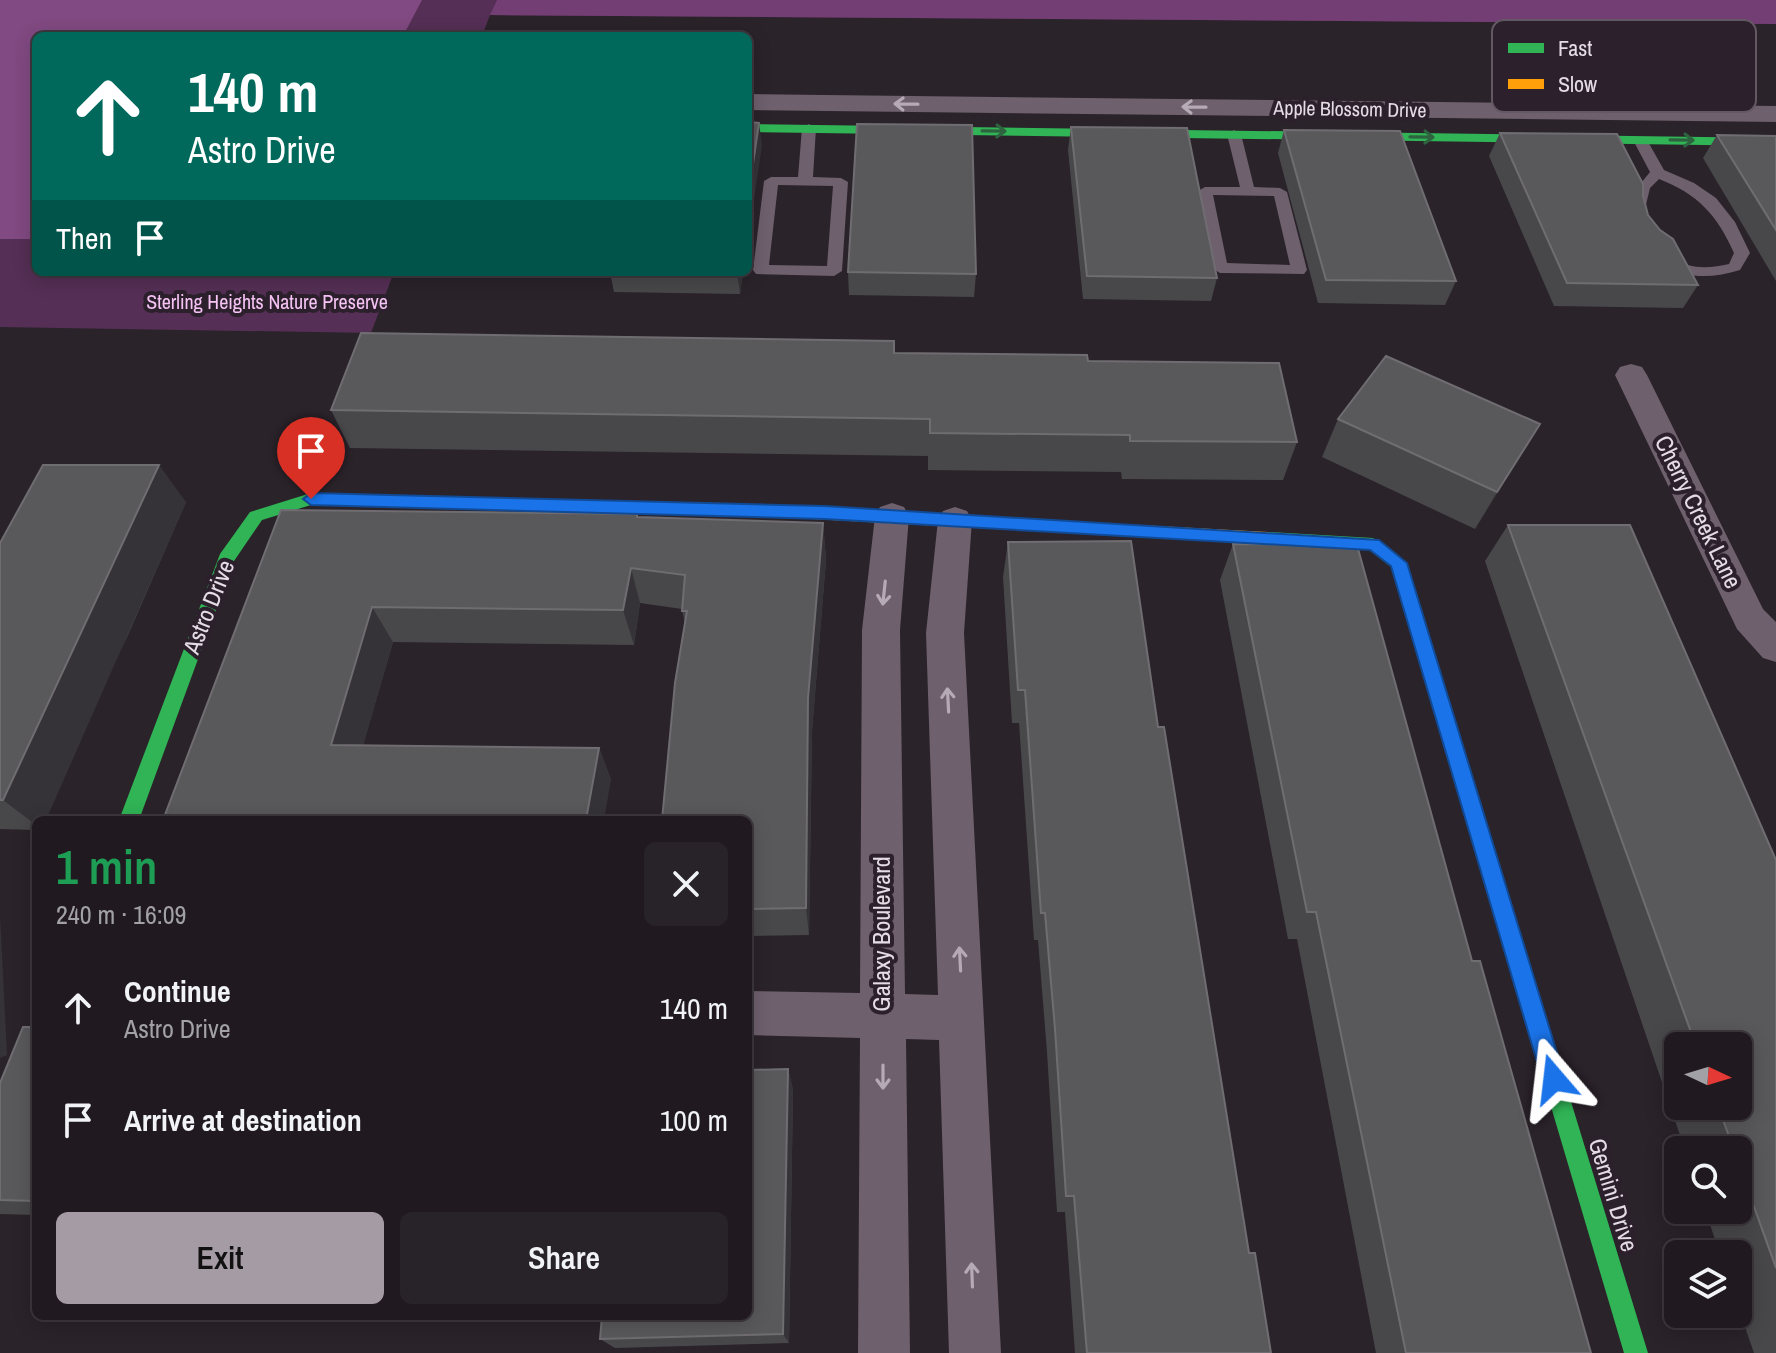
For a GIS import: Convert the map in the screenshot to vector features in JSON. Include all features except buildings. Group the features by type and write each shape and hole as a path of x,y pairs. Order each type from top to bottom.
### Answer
{"street":[{"name":"Apple Blossom Drive","path":"752,103 827,120"},
{"name":"Apple Blossom Drive","path":"752,128 827,120 1051,119 1229,107 1492,110"},
{"path":"1229,107 1234,134"},
{"path":"1472,110 1482,138"},
{"name":"Apple Blossom Drive","path":"1624,112 1776,114"},
{"path":"1624,112 1640,140"},
{"name":"Apple Blossom Drive","path":"1051,119 1234,134 1776,142"},
{"name":"Cherry Creek Lane","path":"1631,375 1750,619 1775,645"},
{"name":"Astro Drive","path":"130,816 226,559 256,516 311,499 955,520"},
{"name":"Galaxy Boulevard","path":"884,1353 881,630 892,516"},
{"path":"955,520 945,633 975,1353"},
{"name":"Gemini Drive","path":"955,520 1373,544 1398,563 1636,1353"},
{"path":"752,1013 962,1018"}],"lane":[{"path":"805,181 827,120"},
{"path":"1234,134 1248,191"},
{"path":"1640,140 1658,173 1683,183 1714,202 1731,226 1742,253 1735,267 1718,273 1696,272 1675,266 1659,255"},
{"path":"1644,230 1638,206 1640,193 1647,179 1658,173"},
{"path":"771,181 805,181 841,182 834,271 761,270 771,181"},
{"path":"1205,191 1248,191 1280,192 1299,270 1220,268 1205,191"}],"green space":[{"name":"Sterling Heights Nature Preserve","path":"0,0 1776,0 1776,24 1756,24 1756,20 1492,22 490,15 484,32 32,32 32,276 392,276 371,333 0,327"}],"shaded area":[{"path":"0,0 422,0 405,32 32,32 32,239 0,239"},
{"path":"497,0 1776,0 1776,24 1756,24 1756,20 1492,22 490,15"}],"traffic: fast":[{"path":"752,128 1776,142"},
{"path":"130,816 226,559 256,516 311,499 794,512"},
{"path":"1268,538 1373,544 1398,563 1636,1353"}],"traffic: slow":[{"path":"794,512 1268,538"}],"route":[{"path":"311,499 824,513 1373,544 1398,563 1554,1079"}]}
